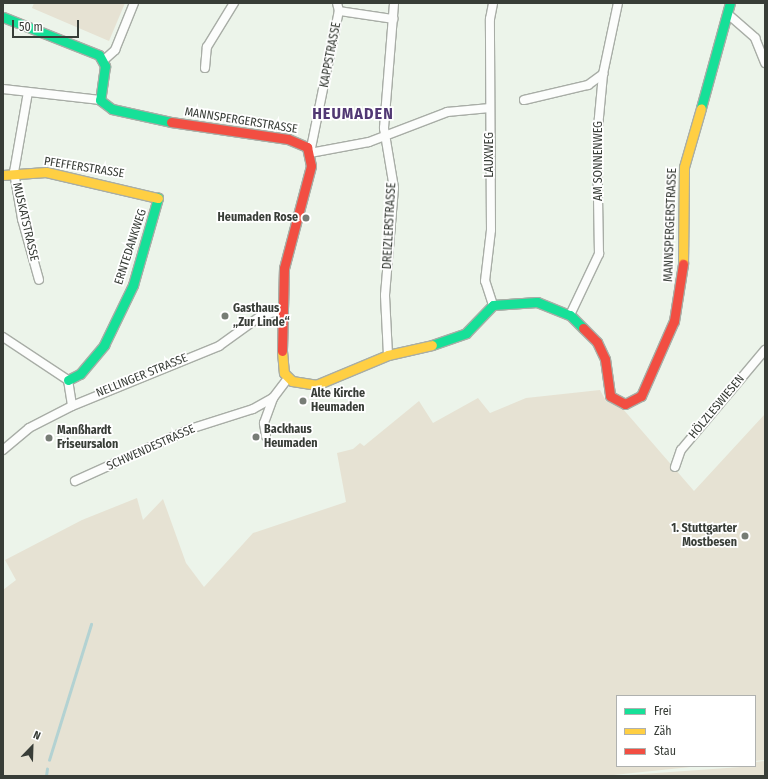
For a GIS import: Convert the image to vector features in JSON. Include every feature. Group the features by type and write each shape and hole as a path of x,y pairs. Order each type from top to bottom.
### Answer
{"street":[{"path":"3,89 100,100 104,60 115,50 134,3"},
{"path":"205,68 207,47 234,3"},
{"name":"DREIZLERSTRASSE","path":"388,355 385,296 394,188 387,135 384,128 385,97 394,3"},
{"name":"LAUXWEG","path":"493,3 490,19 491,230 485,281 493,305"},
{"name":"AM SONNENWEG","path":"570,315 598,254 597,138 603,74 618,3"},
{"name":"MANNSPERGERSTRASSE","path":"493,305 537,302 570,315 597,342 605,359 610,396 625,404 640,396 657,368 674,321 683,267 684,167 729,15 730,3"},
{"path":"338,7 393,19"},
{"name":"KAPPSTRASSE","path":"310,153 338,7"},
{"path":"729,15 755,38 765,63"},
{"path":"3,17 90,50 104,60"},
{"path":"524,100 588,85 603,74"},
{"name":"MUSKATSTRASSE","path":"28,92 14,172 22,219 39,280"},
{"name":"MANNSPERGERSTRASSE","path":"100,100 112,109 139,115 300,142 310,153"},
{"path":"490,108 447,112 387,135 335,151 310,153 307,185 284,268 282,364 288,378 316,385 388,355 447,342 466,333 493,305"},
{"name":"PFEFFERSTRASSE","path":"3,175 14,172 46,172 159,196"},
{"name":"ERNTEDANKWEG","path":"68,380 80,374 104,345 133,285 159,196"},
{"name":"NELLINGER STRASSE","path":"3,450 29,428 72,406 219,346 262,315 283,310"},
{"path":"3,337 68,380 72,406"},
{"name":"HÖLZLESWIESEN","path":"675,467 681,450 765,350"},
{"name":"SCHWENDESTRASSE","path":"266,436 264,423 273,398 288,378"},
{"name":"SCHWENDESTRASSE","path":"75,482 190,429 238,416 273,398"}],"shaded area":[{"path":"34,3 125,3 109,41 32,8"},
{"path":"600,390 606,401 623,409 694,491 765,414 765,760 756,761 756,695 616,695 616,767 690,767 604,776 3,776 3,590 16,580 5,560 82,520 137,498 143,520 163,499 186,563 204,587 253,533 346,502 337,453 353,449 360,443 364,446 419,401 433,423 478,398 490,413 526,398"},
{"path":"765,761 765,776 614,776 756,767 756,762"}],"waterway":[{"path":"49,760 91,624"},
{"path":"46,776 47,769"}],"traffic: fast":[{"path":"701,108 730,3"},
{"path":"3,17 99,55 105,66 100,100 112,109 171,122"},
{"path":"68,380 80,374 104,345 133,285 158,198"},
{"path":"432,345 466,333 493,305 537,302 570,315 583,328"}],"traffic: slow":[{"path":"683,264 684,167 701,108"},
{"path":"3,175 46,172 158,198"},
{"path":"282,351 284,373 292,381 316,385 388,355 432,345"}],"traffic: jam":[{"path":"171,122 288,139 307,147 311,166 284,268 282,351"},
{"path":"583,328 597,342 605,359 610,396 625,404 641,396 674,321 683,264"}],"place":[{"name":"Heumaden Rose","path":"306,218"},
{"name":"Gasthaus „Zur Linde“","path":"225,316"},
{"name":"Alte Kirche Heumaden","path":"303,401"},
{"name":"Backhaus Heumaden","path":"256,437"},
{"name":"Manßhardt Friseursalon","path":"49,438"},
{"name":"1. Stuttgarter Mostbesen","path":"745,536"}],"district":[{"name":"HEUMADEN","path":"353,114"}]}
